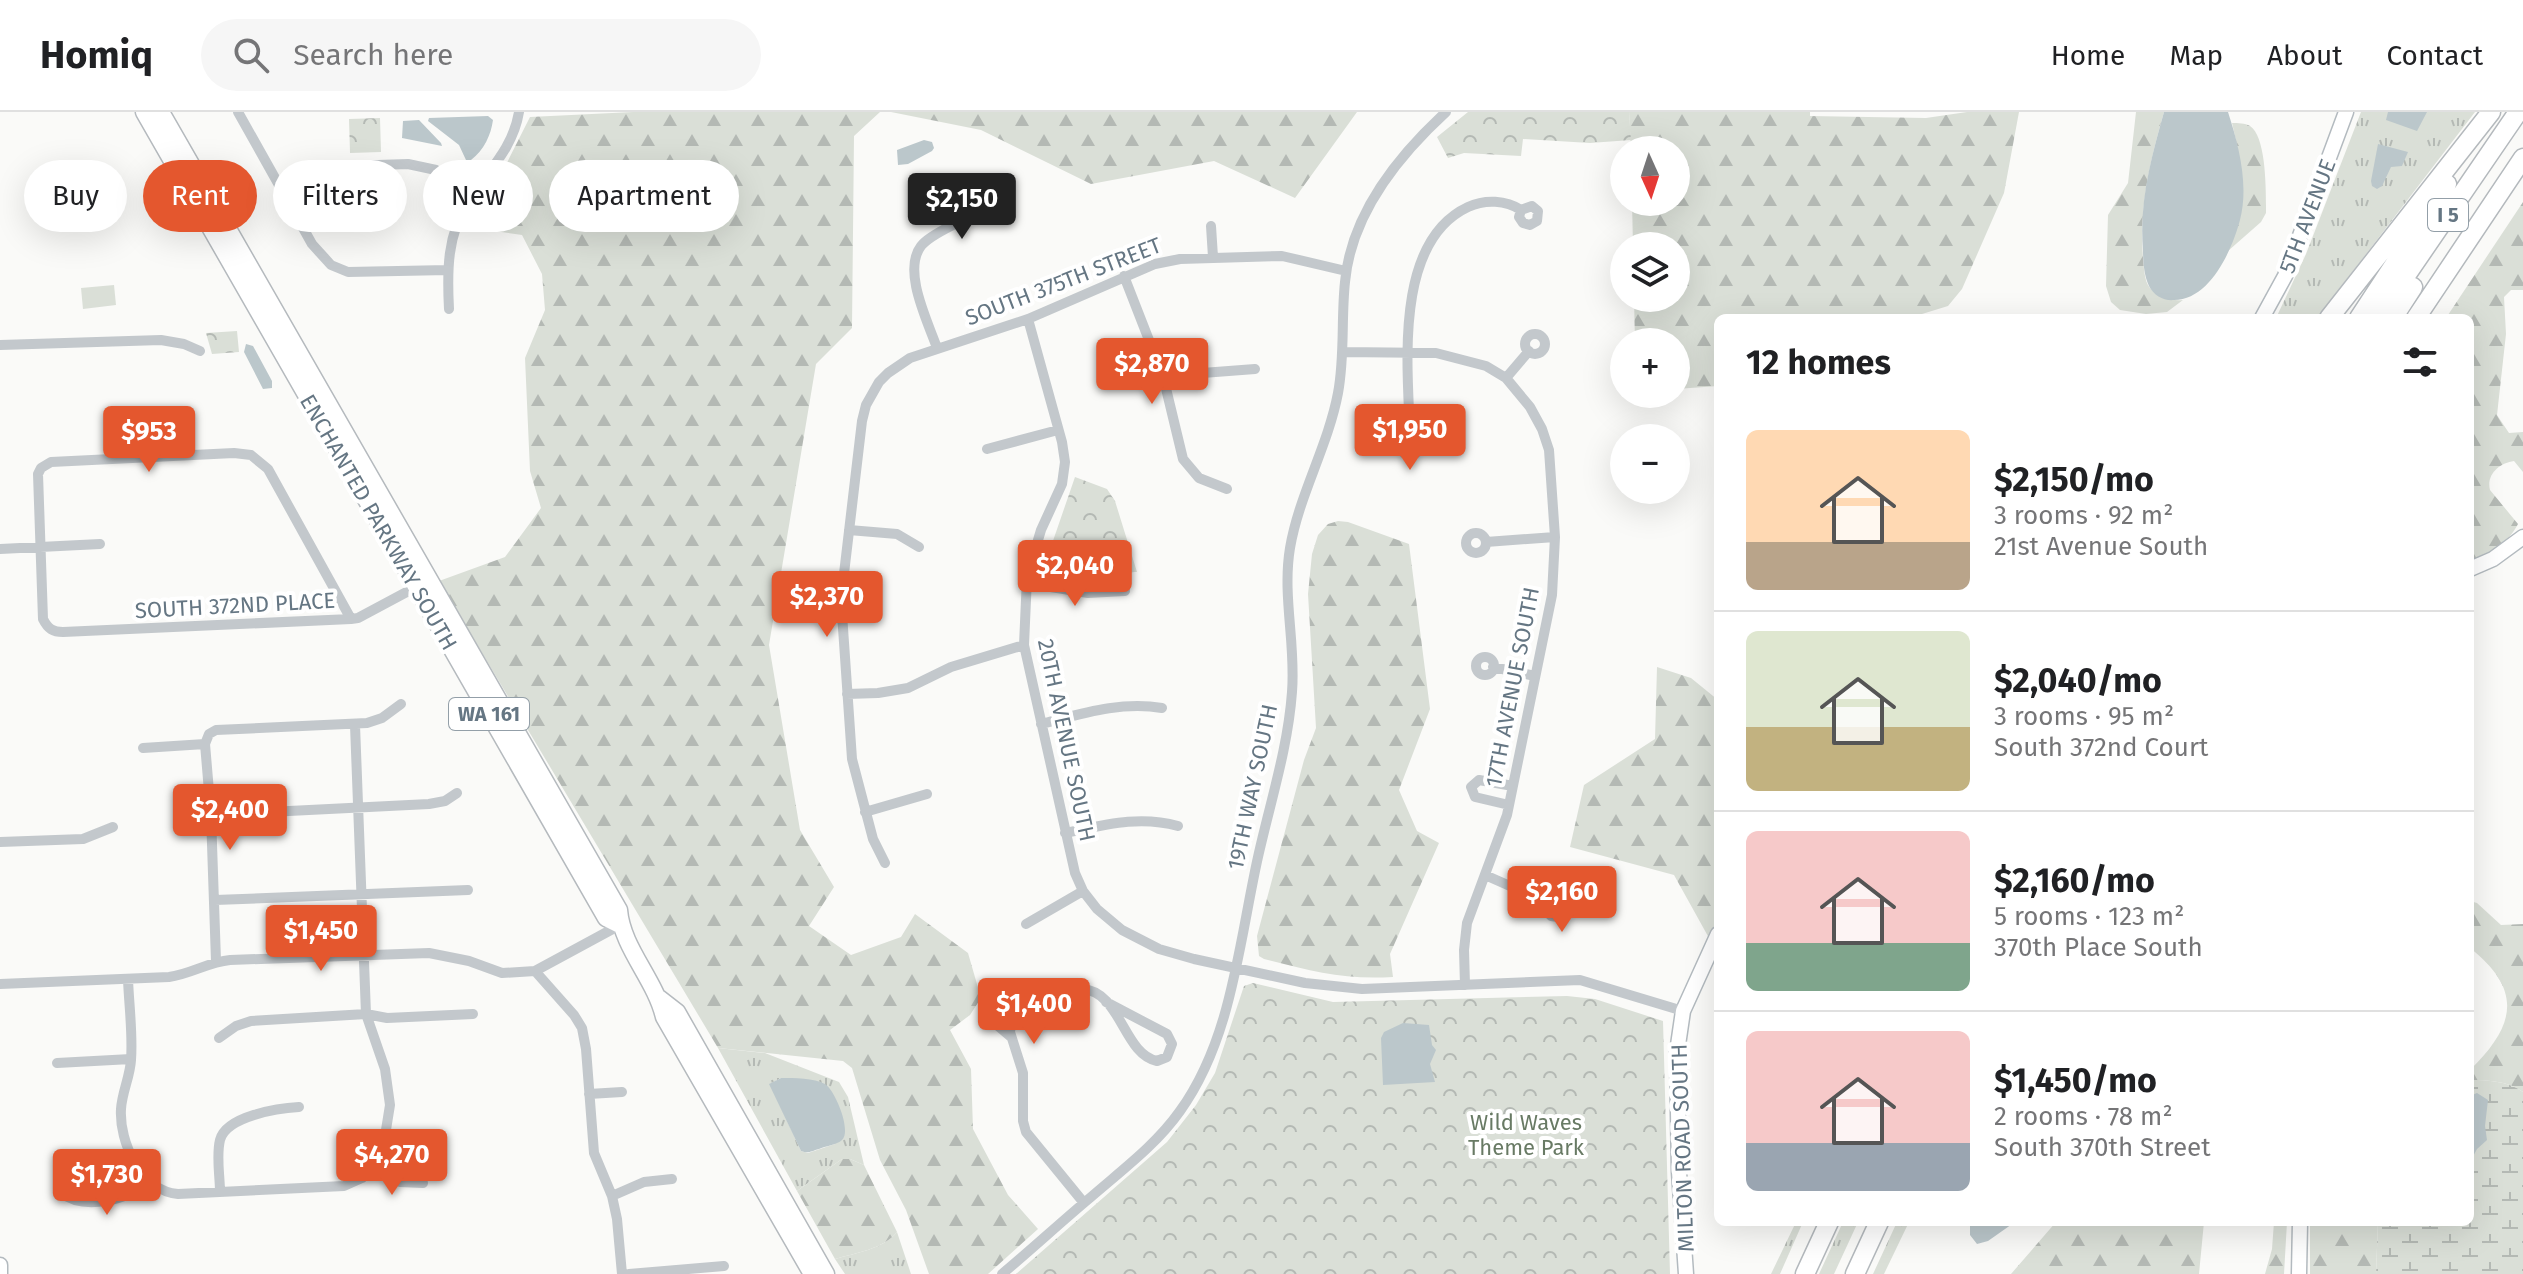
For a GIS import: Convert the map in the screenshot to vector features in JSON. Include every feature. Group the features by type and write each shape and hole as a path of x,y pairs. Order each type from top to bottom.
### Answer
{"highway":[{"path":"2332,314 2493,112"},
{"name":"I 5","path":"2362,314 2493,112"},
{"name":"I 5","path":"2380,314 2518,112"},
{"name":"I 5","path":"2396,314 2523,123"},
{"name":"I 5","path":"2419,314 2523,158"},
{"path":"1805,1274 1827,1226"},
{"path":"1855,1274 1877,1226"}],"main road":[{"name":"ENCHANTED PARKWAY SOUTH","path":"144,112 619,910 620,925 659,998 664,1017 812,1274"},
{"name":"ENCHANTED PARKWAY SOUTH","path":"161,112 371,492 416,587 606,918 620,925"},
{"name":"ENCHANTED PARKWAY SOUTH","path":"659,998 677,1012 826,1274"}],"street":[{"path":"238,112 273,172"},
{"path":"498,160 508,146 519,112"},
{"name":"19TH WAY SOUTH","path":"1002,1274 1144,1151 1187,1101 1214,1047 1290,712 1293,675 1287,590 1290,549 1297,519 1330,428 1339,389 1346,271 1362,224 1382,184 1406,153 1446,112"},
{"name":"5TH AVENUE","path":"2264,314 2285,276 2346,112"},
{"path":"937,348 915,281 916,257 923,244 934,236 1004,202"},
{"path":"1410,435 1408,315 1412,292 1428,250 1442,227 1455,214 1477,204 1503,202 1521,210"},
{"path":"1211,226 1213,257"},
{"path":"306,232 331,265 348,272 448,270"},
{"path":"449,309 448,270 454,232"},
{"name":"SOUTH 375TH STREET","path":"849,530 866,405 879,382 910,358 1028,319 1165,261 1282,256 1346,271"},
{"path":"1124,276 1163,376 1183,459 1201,480 1227,489"},
{"name":"20TH AVENUE SOUTH","path":"1028,319 1065,462 1062,484 1041,530 1026,583 1024,645 1065,833 1083,891"},
{"path":"0,345 150,339 173,341 200,351"},
{"path":"1342,352 1436,353 1471,360 1506,378 1529,351"},
{"path":"1163,376 1255,369"},
{"name":"17TH AVENUE SOUTH","path":"1465,985 1467,923 1509,805 1552,595 1555,537 1549,450 1539,423 1506,378"},
{"path":"987,449 1058,430"},
{"path":"39,546 37,480 41,468 51,462 234,453 251,455 268,469 351,619"},
{"path":"885,863 876,849 852,759 841,599 849,530 897,534 919,547"},
{"path":"1486,542 1555,537"},
{"path":"2474,567 2498,556 2523,537"},
{"path":"0,549 100,544"},
{"name":"SOUTH 372ND PLACE","path":"39,546 43,619 49,629 63,632 351,619 416,587"},
{"path":"1026,583 1088,593 1125,591"},
{"path":"847,694 908,688 957,665 1024,645"},
{"path":"1493,667 1535,676"},
{"path":"216,961 205,744 208,736 216,730 355,725 382,718 401,704"},
{"path":"1041,724 1115,706 1162,708"},
{"path":"128,979 131,1059 122,1102 122,1124 128,1148 149,1181 158,1189 170,1193 344,1186 362,1178 373,1166 387,1125 390,1092 366,1014 355,725"},
{"path":"143,748 205,744"},
{"path":"1509,805 1475,797 1471,787 1475,781 1483,779 1513,786"},
{"path":"211,815 439,802 457,793"},
{"path":"865,812 927,794"},
{"path":"1065,833 1142,819 1178,826"},
{"path":"0,842 83,839 113,827"},
{"path":"1485,875 1537,898"},
{"path":"215,900 468,890"},
{"path":"1026,924 1083,891 1104,916 1138,940 1169,953 1305,983 1362,989 1580,980 1683,1011"},
{"path":"0,984 177,976 216,961 429,953 469,961 502,973 535,971 620,925"},
{"name":"MILTON ROAD SOUTH","path":"1686,1274 1677,1052 1683,1011 1714,943"},
{"path":"535,971 580,1023 586,1049 595,1157 612,1196 622,1274"},
{"path":"1011,1007 1028,1002 1057,1002 1081,989 1091,992 1168,1036 1172,1046 1167,1057 1155,1061 1144,1055 1106,1002"},
{"path":"1011,1037 1011,1007 996,1004 989,1014 993,1024 1007,1031 1011,1037 1023,1073 1023,1121 1026,1132 1084,1203"},
{"path":"219,1038 236,1026 251,1021 366,1014 387,1018 473,1014"},
{"path":"57,1063 131,1059"},
{"path":"589,1094 622,1092"},
{"path":"220,1192 219,1144 224,1131 265,1111 299,1107"},
{"path":"373,1166 400,1182 423,1183"},
{"path":"612,1196 644,1182 672,1179"},
{"path":"61,1193 76,1201 111,1200 131,1194 149,1181"},
{"path":"2299,1274 2300,1226"},
{"path":"0,1265 0,1274"},
{"path":"629,1274 724,1266"}],"green space":[{"path":"633,112 880,112 854,136 852,328 816,364 769,645 800,830 834,887 809,926 851,955 901,937 915,914 968,953 981,998 970,1015 950,1030 971,1069 973,1129 1008,1195 1038,1229 988,1274 929,1274 906,1210 880,1160 852,1068 843,1061 718,1048 439,581 505,557 541,508 530,471 525,358 545,310 542,274 522,235 501,232 533,232 533,160 508,160 530,117"},
{"path":"891,112 1357,112 1295,198 1214,161 1091,184 981,130"},
{"path":"1468,112 1629,112 1631,136 1610,136 1610,142 1590,143 1523,139 1521,156 1464,153 1448,158 1437,137"},
{"path":"1629,112 1810,112 1810,116 1926,118 1967,112 2019,112 2004,193 1962,289 1948,306 1922,314 1714,314 1714,386 1690,388 1690,328 1635,328 1634,312 1690,312 1690,232 1633,232 1632,216 1690,216 1690,136 1630,136"},
{"path":"2136,112 2164,112 2147,184 2142,239 2148,285 2161,296 2183,300 2167,312 2146,314 2120,310 2111,302 2106,286 2108,215 2128,183"},
{"path":"2361,112 2475,112 2320,314 2278,314 2306,254"},
{"path":"380,118 381,152 350,153 349,119"},
{"path":"2232,123 2250,126 2260,142 2266,213 2261,222 2228,251 2239,218 2242,187"},
{"path":"2523,202 2523,290 2511,290 2504,297 2506,334 2497,415 2509,433 2523,432 2523,472 2514,461 2509,462 2495,470 2489,484 2490,490 2518,524 2497,548 2474,561 2474,314 2449,314"},
{"path":"114,285 116,305 83,309 81,288"},
{"path":"237,331 239,352 212,354 206,333"},
{"path":"1075,477 1107,489 1115,501 1137,572 1127,573 1108,585 1091,588 1062,583 1048,572 1045,564"},
{"path":"1338,521 1409,544 1430,709 1399,790 1417,831 1439,843 1390,954 1393,977 1328,974 1259,956 1257,936 1304,760 1316,728 1308,594 1312,554 1318,535 1328,524"},
{"path":"1657,667 1691,678 1714,697 1714,929 1709,938 1674,875 1570,847 1584,785 1655,739"},
{"path":"2474,902 2501,925 2523,924 2523,1092 2504,1083 2474,1080 2474,1066 2497,1038 2507,1008 2499,978 2474,952"},
{"name":"Wild Waves Theme Park","path":"1253,983 1333,1002 1567,996 1595,999 1663,1021 1670,1274 1016,1274 1167,1142 1196,1105 1215,1073 1244,986"},
{"path":"718,1048 765,1053 839,1082 848,1097 864,1165 842,1159 797,1191","holes":["781,1078 823,1083 835,1144 808,1153 801,1151 770,1084"]},
{"path":"2474,1080 2504,1083 2523,1092 2523,1274 2376,1274 2378,1226 2474,1226"},
{"path":"842,1159 864,1165 897,1232 885,1243 835,1259 797,1191"},
{"path":"1794,1226 1801,1226 1780,1274 1771,1274"},
{"path":"1841,1226 1856,1226 1834,1274 1819,1274"},
{"path":"1895,1226 1907,1226 1884,1274 1873,1274"},
{"path":"2053,1226 2204,1226 2199,1274 2011,1274"},
{"path":"2274,1226 2287,1226 2284,1274 2265,1274 2272,1249"},
{"path":"2310,1226 2378,1226 2376,1274 2310,1274"},
{"path":"897,1232 911,1274 845,1274 835,1259 885,1243"}],"shaded area":[{"path":"2164,112 2228,112 2243,179 2240,220 2218,271 2198,292 2174,300 2160,297 2151,290 2143,259 2144,197"},
{"path":"2388,112 2427,112 2417,131 2386,120"},
{"path":"488,116 493,120 489,137 480,152 471,160 466,160 459,145 428,121 429,118"},
{"path":"419,120 442,146 402,138 403,121"},
{"path":"924,140 932,142 932,151 908,164 898,165 897,150"},
{"path":"2378,144 2408,152 2402,166 2391,167 2382,186 2377,189 2371,181"},
{"path":"246,344 253,346 272,381 272,388 263,389 244,352"},
{"path":"1403,1023 1429,1025 1432,1045 1436,1050 1430,1064 1435,1082 1383,1085 1381,1038 1384,1032"},
{"path":"781,1078 815,1081 829,1088 844,1120 845,1135 842,1140 810,1152 801,1151 769,1084"},
{"path":"2474,1094 2488,1100 2487,1140 2474,1155"},
{"path":"1970,1226 2009,1226 1988,1241 1977,1244 1970,1235"}]}
